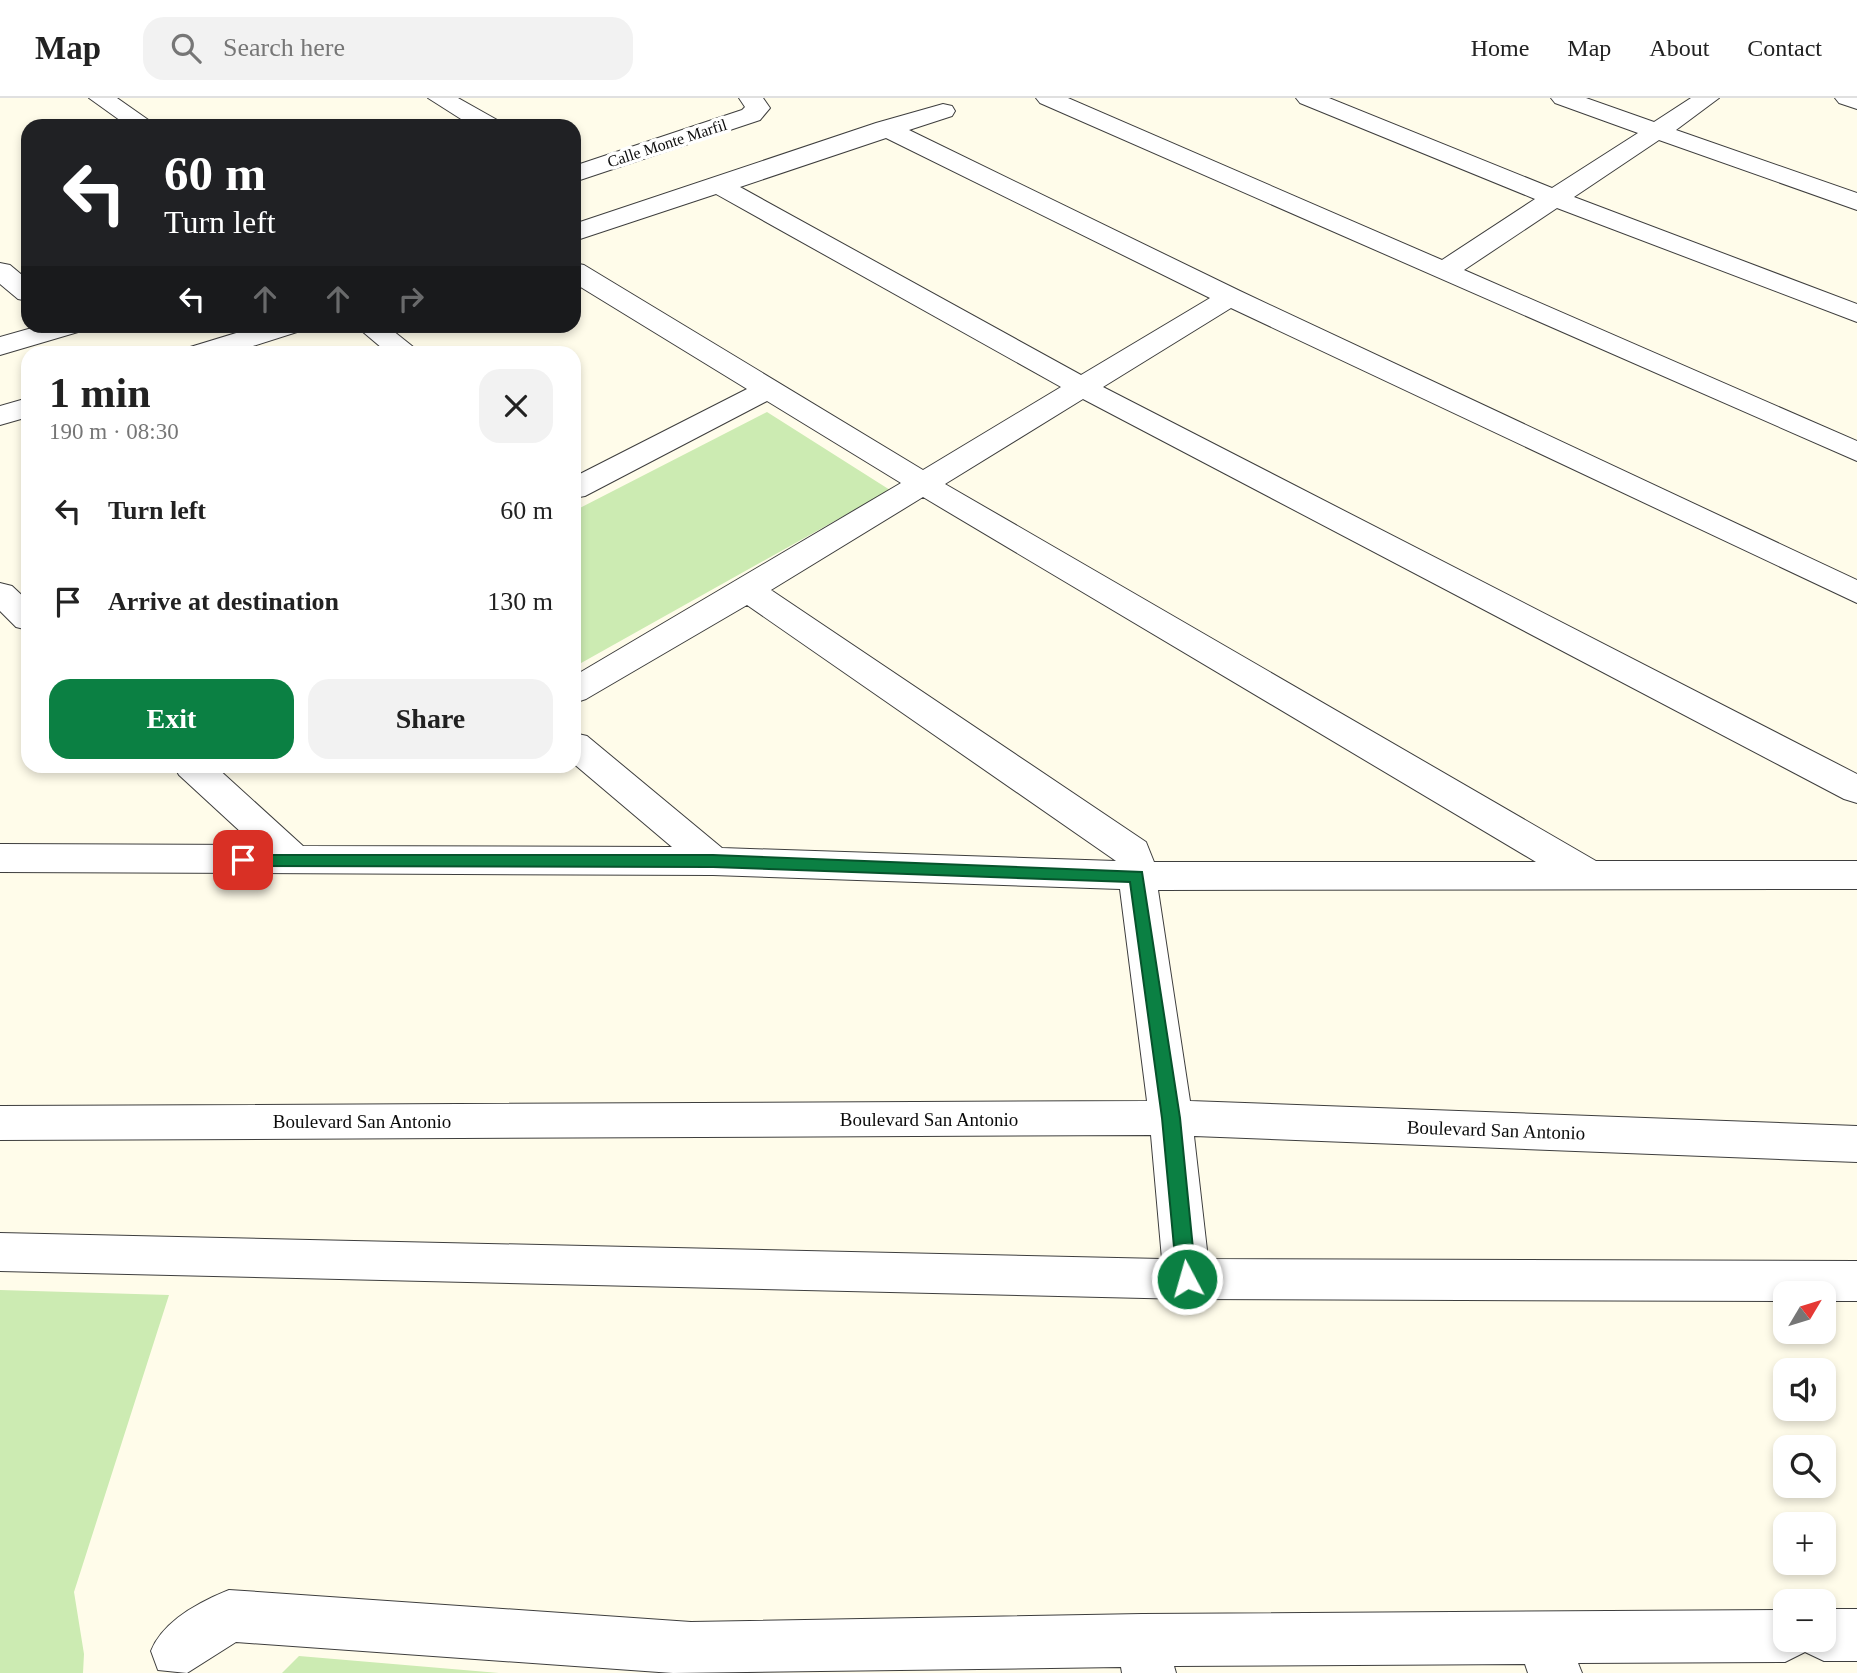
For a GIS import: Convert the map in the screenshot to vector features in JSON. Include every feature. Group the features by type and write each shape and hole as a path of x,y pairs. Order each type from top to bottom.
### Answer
{"street":[{"path":"101,98 134,119"},
{"path":"440,98 478,119"},
{"path":"1048,98 1857,452"},
{"path":"1308,98 1554,198 1857,314"},
{"path":"1563,98 1857,202"},
{"path":"1444,271 1707,98"},
{"path":"1847,98 1857,102"},
{"name":"Calle Monte Marfil","path":"581,171 751,115 755,103"},
{"path":"581,231 943,111"},
{"path":"885,128 1230,298 1857,593"},
{"path":"720,186 1080,386 1857,790"},
{"path":"0,271 21,288"},
{"path":"581,275 922,483 1592,877"},
{"path":"581,687 748,590 1080,386 1230,298"},
{"path":"0,346 44,333"},
{"path":"223,346 264,333"},
{"path":"380,333 397,346"},
{"path":"581,482 767,390"},
{"path":"0,416 21,409"},
{"path":"748,590 1133,852 1171,1118 1187,1279"},
{"path":"0,593 21,612"},
{"path":"581,751 713,861"},
{"path":"200,773 296,861"},
{"path":"0,858 713,861 1137,876 1857,875"},
{"name":"Boulevard San Antonio","path":"0,1123 1171,1118 1857,1144"},
{"path":"0,1252 1187,1279 1857,1281"},
{"path":"177,1651 229,1616 692,1660 1549,1656 1773,1637"},
{"path":"1836,1635 1857,1634"}],"green space":[{"path":"767,412 890,490 581,663 581,507"},
{"path":"0,1290 169,1295 74,1592 84,1654 83,1673 0,1673"},
{"path":"299,1656 499,1673 282,1673"}],"route":[{"path":"243,860 713,861 1137,876 1171,1118 1187,1279"}]}
